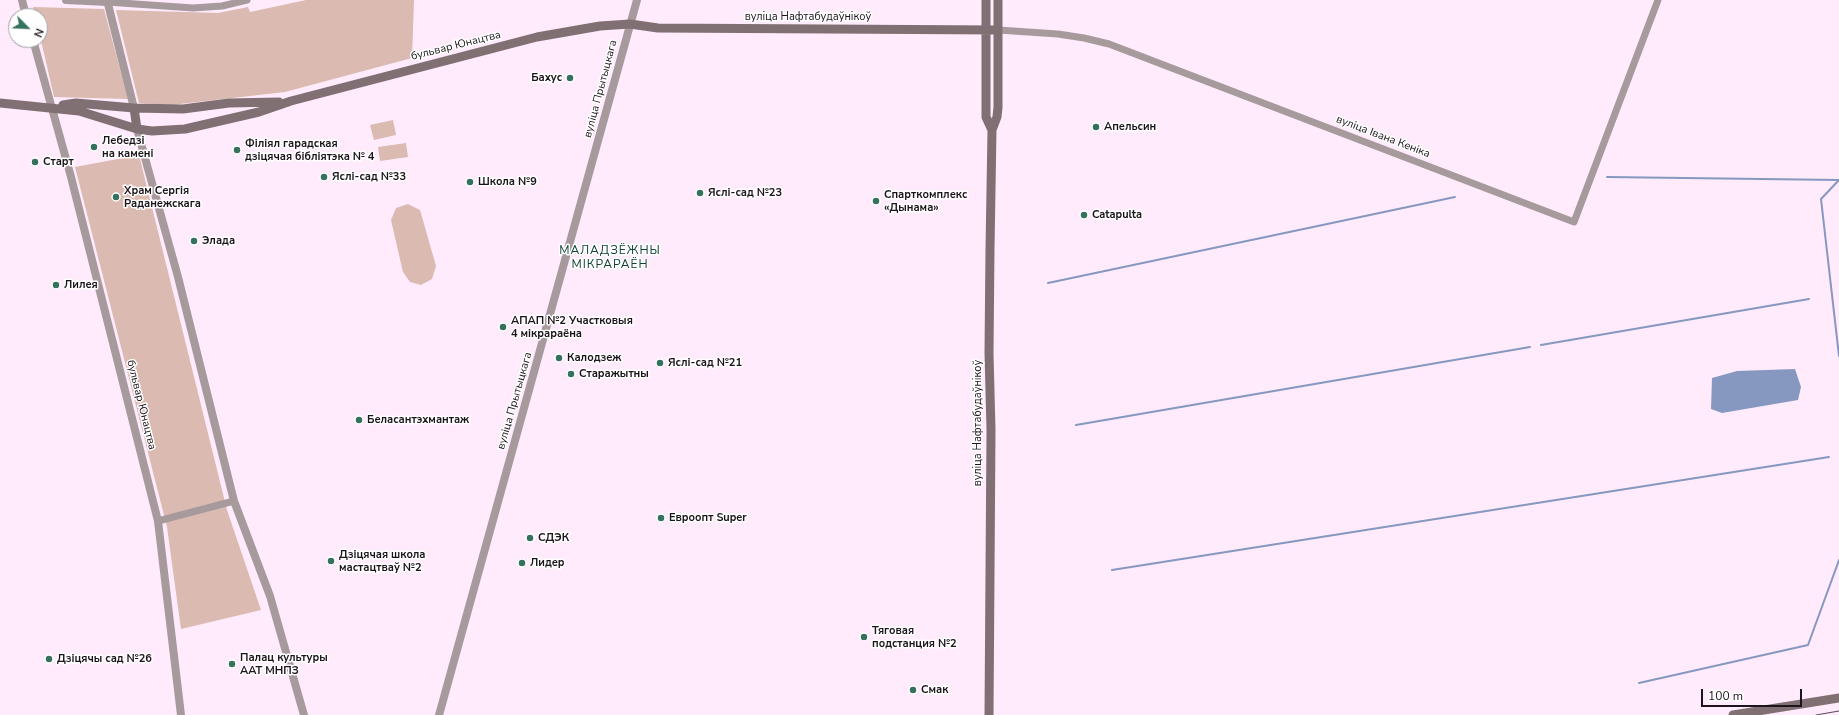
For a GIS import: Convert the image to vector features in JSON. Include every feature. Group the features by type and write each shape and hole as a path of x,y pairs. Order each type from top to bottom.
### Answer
{"main road":[{"path":"986,0 986,31"},
{"path":"998,0 998,30"},
{"name":"вуліца Нафтабудаўнікоў","path":"630,24 658,28 998,30 998,113 992,130 989,345 991,430 989,715"},
{"name":"бульвар Юнацтва","path":"51,107 79,110 137,129 152,131 185,129 259,112 291,101 537,37 600,26 630,24"},
{"name":"вуліца Нафтабудаўнікоў","path":"986,31 986,117 992,130"},
{"name":"бульвар Юнацтва","path":"51,107 76,103 134,108 183,109 230,103 291,101"},
{"path":"0,103 51,107"},
{"path":"134,108 137,129"},
{"path":"1733,715 1839,698"}],"street":[{"path":"66,0 107,1 193,8 222,6 248,0"},
{"name":"вуліца Прытыцкага","path":"439,715 637,0"},
{"name":"вуліца Івана Кеніка","path":"998,30 1058,34 1109,44 1574,222 1658,0"},
{"path":"107,1 134,108"},
{"name":"бульвар Юнацтва","path":"35,48 158,521 181,715"},
{"path":"137,129 178,277 234,501 270,596 304,715"},
{"path":"158,521 234,501"}],"shaded area":[{"path":"306,0 414,0 412,58 285,92 171,105 139,103 116,10 218,13 248,7 250,12"},
{"path":"33,7 104,9 128,99 54,97 43,48 48,48 48,8"},
{"path":"393,120 396,135 374,140 370,125"},
{"path":"406,143 408,157 380,161 378,147"},
{"path":"139,155 227,510 261,610 181,629 167,527 75,167"},
{"path":"408,204 420,210 436,266 432,279 421,285 410,282 403,272 391,220 396,208"}],"water":[{"path":"1795,369 1801,387 1798,400 1722,413 1711,409 1712,378 1737,371"}],"waterway":[{"path":"1607,177 1839,180"},
{"path":"1839,180 1821,199 1839,356"},
{"path":"1048,283 1455,197"},
{"path":"1541,345 1809,299"},
{"path":"1076,425 1530,347"},
{"path":"1112,570 1829,457"},
{"path":"1639,683 1808,645 1839,560"}],"tram line":[{"path":"1816,715 1839,711"}],"place":[{"name":"Бахус","path":"570,78"},
{"name":"Апельсин","path":"1096,127"},
{"name":"Лебедзі на камені","path":"94,147"},
{"name":"Філіял гарадская дзіцячая бібліятэка № 4","path":"237,150"},
{"name":"Старт","path":"35,162"},
{"name":"Яслі-сад №33","path":"324,177"},
{"name":"Школа №9","path":"470,182"},
{"name":"Яслі-сад №23","path":"700,193"},
{"name":"Храм Сергія Раданежскага","path":"116,197"},
{"name":"Спарткомплекс «Дынама»","path":"876,201"},
{"name":"Catapulta","path":"1084,215"},
{"name":"Элада","path":"194,241"},
{"name":"Лилея","path":"56,285"},
{"name":"АПАП №2 Участковыя 4 мікрараёна","path":"503,327"},
{"name":"Калодзеж","path":"559,358"},
{"name":"Яслі-сад №21","path":"660,363"},
{"name":"Старажытны","path":"571,374"},
{"name":"Беласантэхмантаж","path":"359,420"},
{"name":"Евроопт Super","path":"661,518"},
{"name":"СДЭК","path":"530,538"},
{"name":"Дзіцячая школа мастацтваў №2","path":"331,561"},
{"name":"Лидер","path":"522,563"},
{"name":"Тяговая подстанция №2","path":"864,637"},
{"name":"Дзіцячы сад №26","path":"49,659"},
{"name":"Палац культуры ААТ МНПЗ","path":"232,664"},
{"name":"Смак","path":"913,690"}],"district":[{"name":"МАЛАДЗЁЖНЫ МІКРАРАЁН","path":"610,258"}]}
